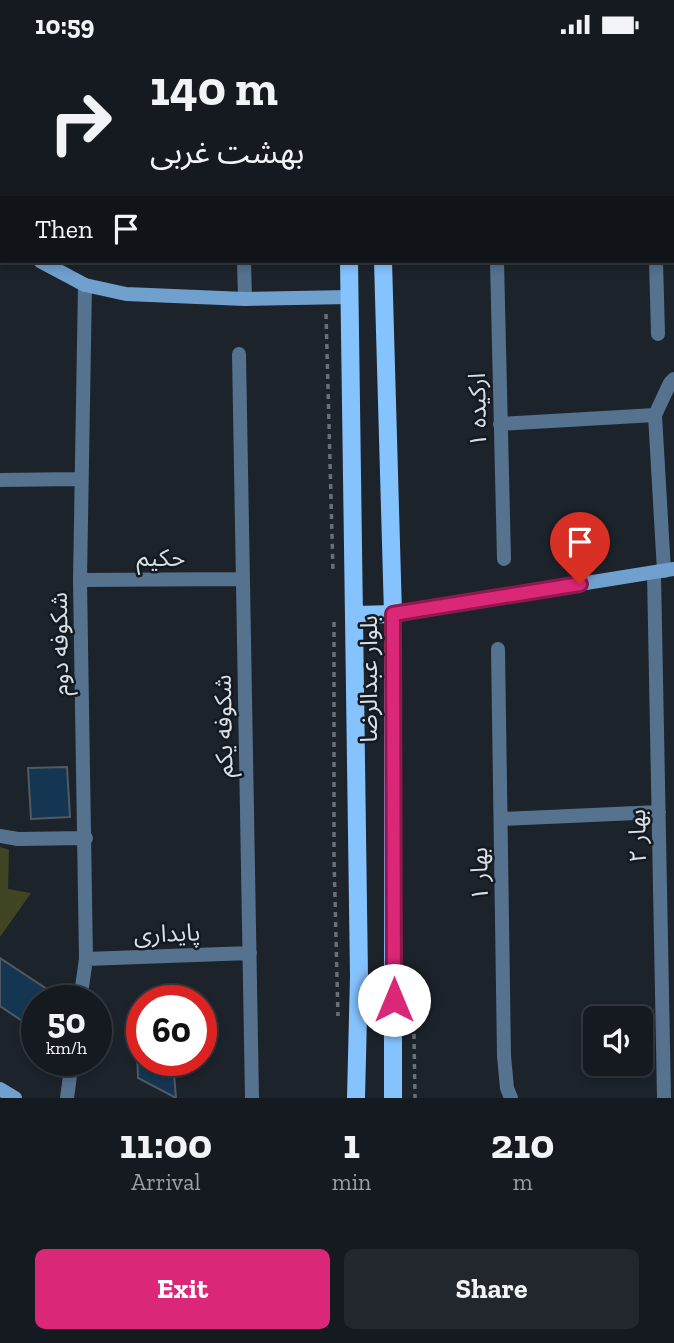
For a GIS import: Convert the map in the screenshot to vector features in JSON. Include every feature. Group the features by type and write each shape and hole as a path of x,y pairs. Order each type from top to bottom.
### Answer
{"main road":[{"path":"44,263 85,285 126,294 245,299 350,297"},
{"name":"بلوار عبدالرضا","path":"349,263 356,615 359,976 356,1098"},
{"name":"بلوار عبدالرضا","path":"383,263 393,614 393,1098"},
{"path":"356,615 393,614 664,571"},
{"path":"0,1089 15,1098"}],"street":[{"path":"244,263 245,299"},
{"name":"ارکیده ۱","path":"497,263 504,559"},
{"path":"656,263 658,334"},
{"name":"شکوفه دوم","path":"82,985 86,959 86,838 80,479 85,285"},
{"name":"شکوفه یکم","path":"239,354 252,1098"},
{"path":"500,424 655,415 674,379"},
{"name":"بهار ۲","path":"655,415 664,571 658,766 664,1098"},
{"path":"0,480 80,479"},
{"name":"حکیم","path":"80,580 243,579"},
{"name":"بهار ۱","path":"498,649 504,1056 507,1088 511,1098"},
{"path":"658,766 674,766"},
{"path":"501,819 659,813"},
{"path":"0,837 86,838"},
{"name":"پایداری","path":"86,959 250,953"},
{"path":"67,1098 70,1076"}],"path":[{"path":"326,308 333,574"},
{"path":"334,613 334,859 338,1024"}],"green space":[{"path":"0,847 9,850 8,889 31,893 0,937"}],"building":[{"path":"67,767 70,817 31,819 28,768"},
{"path":"0,958 41,985 21,985 21,1020 0,1006"},
{"path":"174,1076 176,1098 138,1078"}],"route":[{"path":"394,1000 393,614 580,584"}]}
